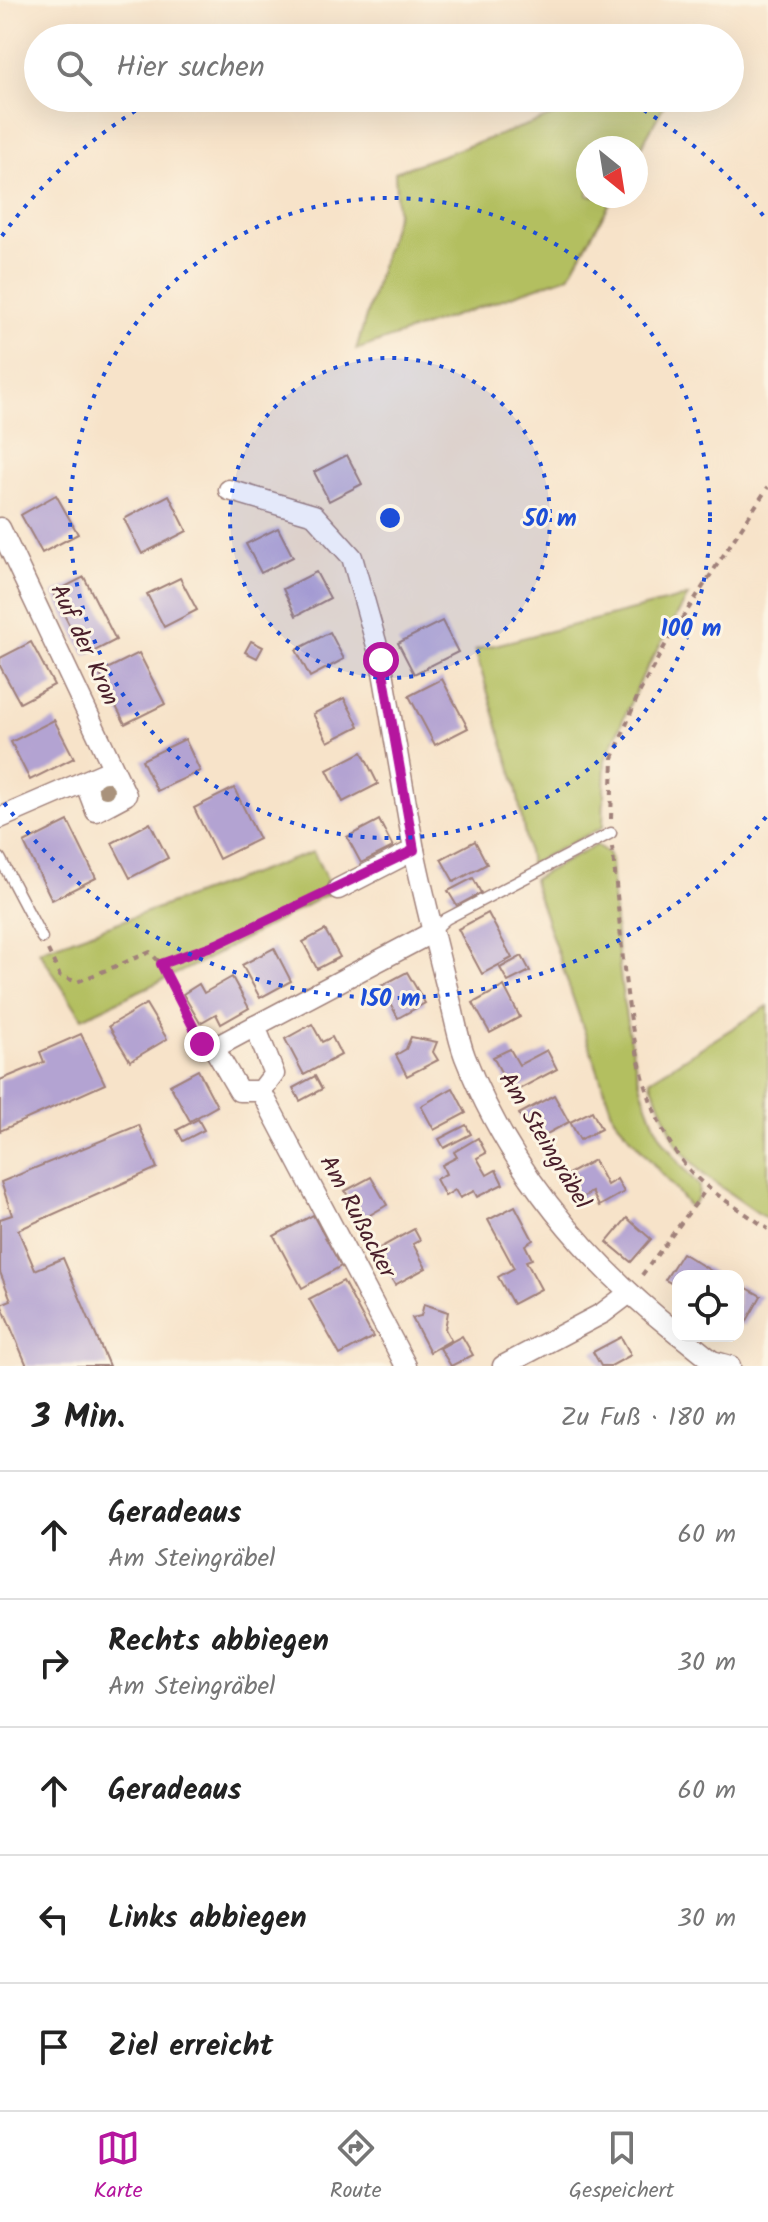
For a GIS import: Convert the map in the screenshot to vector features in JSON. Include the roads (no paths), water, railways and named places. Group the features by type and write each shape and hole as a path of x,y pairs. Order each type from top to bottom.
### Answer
{"street":[{"name":"Am Steingräbel","path":"229,490 314,515 352,557 381,660 431,933 465,1056 513,1150 576,1242 628,1294 672,1329"},
{"name":"Auf der Kron","path":"3,540 126,795 96,811 85,782"},
{"path":"0,818 113,769"},
{"path":"338,889 414,850"},
{"path":"255,1026 274,1074 261,1091 239,1091 214,1048 255,1026 431,933"},
{"name":"Am Rußacker","path":"261,1091 406,1366"},
{"path":"503,1366 603,1313 628,1294"},
{"name":"Am Steingräbel","path":"688,1342 717,1364"}],"lane":[{"path":"431,933 446,919 611,833"},
{"path":"0,858 42,938"}]}
